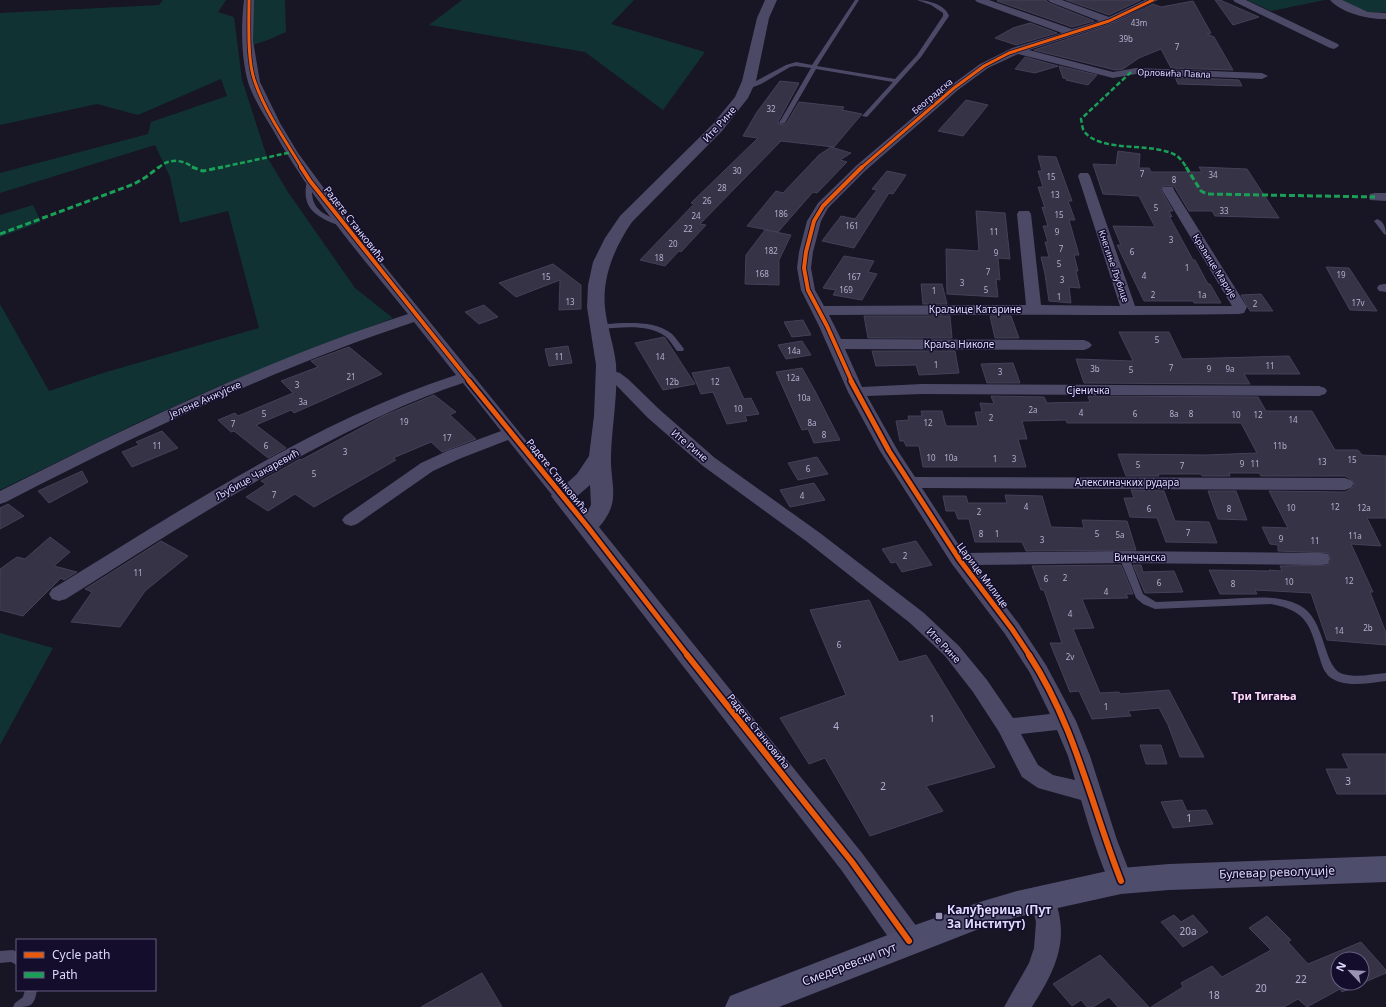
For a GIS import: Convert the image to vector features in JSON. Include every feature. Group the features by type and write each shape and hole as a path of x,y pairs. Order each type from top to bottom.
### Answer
{"main road":[{"name":"Булевар револуције","path":"1168,877 1386,869"},
{"name":"Смедеревски пут","path":"741,1007 909,941 983,914 1042,898 1121,880 1168,877"}],"street":[{"name":"Радете Станковића","path":"249,0 249,46 254,81 278,130 310,181 416,316 587,526 670,634 852,862 909,941"},
{"name":"Ите Рине","path":"771,0 763,18 753,66 746,88 731,112 722,123 620,226 613,238 599,273 596,307 604,350 606,374 614,376 622,382 659,419 709,462 813,537 917,618 956,654 980,686 1007,727 1030,771 1037,777 1061,787 1092,794"},
{"path":"980,0 1073,33"},
{"path":"1053,0 1108,21"},
{"name":"Београдска","path":"808,290 804,268 806,252 814,221 823,206 861,168 954,88 984,66 1016,50 1108,21 1153,0"},
{"path":"1238,0 1334,46"},
{"path":"1335,0 1370,16 1371,20 1383,21"},
{"name":"Орловића Павла","path":"1016,50 1113,74 1136,71 1262,76"},
{"name":"Кнегиње Љубице","path":"1034,310 1129,312 1084,176"},
{"name":"Краљице Марије","path":"1129,312 1235,311 1240,309 1238,303 1168,190"},
{"name":"Краљице Катарине","path":"819,311 973,309 1034,310 1024,214"},
{"name":"Царице Милице","path":"808,290 856,392 909,483 959,559 1012,629 1039,670 1065,722 1079,756 1105,840 1121,880"},
{"name":"Јелене Анжујске","path":"0,498 132,432 220,391 315,352 416,316"},
{"name":"Краља Николе","path":"834,344 1084,345"},
{"path":"587,526 598,514 602,505 600,456 606,374"},
{"name":"Љубице Чакаревић","path":"59,594 227,490 284,459 352,424 413,396 466,377"},
{"name":"Сјеничка","path":"856,392 922,389 1319,391"},
{"path":"351,520 427,467 453,455 511,433"},
{"path":"562,496 582,482 600,456"},
{"name":"Алексиначких рудара","path":"909,483 1035,482 1345,484"},
{"name":"Винчанска","path":"959,559 1124,557 1321,559"},
{"path":"1007,727 1065,722"},
{"path":"1017,1007 1039,970 1046,953 1050,924 1042,898"}],"lane":[{"path":"782,124 814,67 857,0"},
{"path":"865,116 925,48 946,16 945,12 940,8 918,0"},
{"path":"746,88 752,87 780,69 796,64 897,81"},
{"path":"1377,221 1386,233"},
{"path":"599,327 637,327 664,332 669,335 680,349"},
{"path":"1124,557 1139,596 1146,602 1155,606 1271,601 1283,602 1298,608 1309,617 1314,625 1327,667 1337,677 1348,679 1386,677"},
{"path":"0,957 13,956 16,958"},
{"path":"20,1007 29,1000 31,991"}],"green space":[{"path":"163,0 226,0 218,12 234,17 242,80 267,157 288,192 355,288 393,318 219,386 135,424 0,490 0,304 49,391 103,373 259,328 228,211 180,223 170,177 155,145 0,193 0,173 148,134 151,122 227,96 221,79 138,115 97,104 0,125 0,13 159,5"},
{"path":"249,0 285,0 286,32 249,46"},
{"path":"462,0 634,0 611,24 705,52 663,110 585,52 429,25"},
{"path":"1247,0 1325,0 1271,11"},
{"path":"1336,0 1386,0 1386,12 1368,12"},
{"path":"33,205 41,222 0,237 0,215"},
{"path":"0,633 53,648 0,745"}],"building":[{"path":"1046,0 1049,3 1094,21 1072,27 997,1"},
{"path":"1066,0 1141,0 1109,15"},
{"path":"1215,0 1220,0 1259,17 1233,25"},
{"path":"1193,1 1211,33 1207,34 1214,37 1233,70 1171,68 1161,49 1139,58 1123,69 1115,70 1034,50 1113,24 1153,4 1161,7"},
{"path":"1030,23 1057,33 1016,45 995,38 1013,28"},
{"path":"1025,57 1058,66 1035,73 1015,69"},
{"path":"1059,66 1097,75 1088,85 1066,80 1067,79 1063,78"},
{"path":"1175,77 1239,80 1242,86 1178,84"},
{"path":"780,81 799,83 778,122 779,125 786,124 799,102 844,107 842,110 862,114 834,147 781,141 700,224 706,225 681,252 679,251 665,266 640,260 694,204 691,203 758,138 743,136 757,112"},
{"path":"966,100 988,105 963,136 938,131"},
{"path":"831,147 851,153 840,160 847,162 817,193 813,192 778,232 747,226 776,191 783,193 819,155"},
{"path":"1118,151 1140,154 1139,168 1149,168 1151,172 1202,172 1199,167 1247,169 1279,218 1215,216 1212,211 1189,211 1174,186 1163,186 1161,190 1173,211 1169,211 1172,217 1169,216 1193,260 1195,260 1208,284 1210,284 1221,303 1194,303 1193,301 1144,301 1117,245 1121,245 1113,226 1155,227 1139,196 1103,194 1093,164 1116,165"},
{"path":"1038,156 1056,157 1072,201 1068,201 1075,220 1069,220 1079,255 1074,255 1080,288 1069,287 1071,303 1049,301 1041,257 1049,257 1045,242 1048,242 1043,226 1048,226 1042,207 1045,208 1038,187 1043,187 1038,171 1042,171"},
{"path":"887,171 906,175 893,194 889,193 854,248 822,241 841,216 855,219 877,190 872,189"},
{"path":"976,211 1005,213 1010,259 998,258 1000,280 996,279 998,297 947,294 946,249 979,251"},
{"path":"765,230 791,235 779,260 779,285 745,284 746,255"},
{"path":"844,256 874,261 868,272 877,274 862,300 833,295 836,290 823,288"},
{"path":"553,264 581,285 581,309 559,310 560,280 516,297 499,283"},
{"path":"1326,267 1349,268 1377,311 1350,310"},
{"path":"921,284 942,284 947,304 923,304"},
{"path":"1261,294 1273,311 1250,311 1241,295"},
{"path":"484,305 498,317 479,324 465,312"},
{"path":"864,316 950,316 952,338 868,338"},
{"path":"990,316 1011,316 1019,338 995,338"},
{"path":"803,320 811,335 792,337 784,322"},
{"path":"1119,332 1169,332 1182,359 1289,356 1300,374 1244,374 1250,384 1084,383 1076,359 1133,361"},
{"path":"664,337 695,384 663,390 635,343"},
{"path":"802,341 811,355 786,359 778,345"},
{"path":"568,346 572,363 549,366 545,349"},
{"path":"349,347 382,374 294,413 291,410 256,425 286,448 268,458 234,431 231,432 218,420 235,413 238,416 293,393 281,381 318,367 311,361"},
{"path":"872,351 955,351 959,373 919,375 916,365 876,366"},
{"path":"1013,363 1020,383 987,383 981,364"},
{"path":"729,367 744,399 751,398 759,414 745,416 747,421 727,424 713,392 701,394 692,373"},
{"path":"802,368 840,440 814,443 808,429 802,430 776,372"},
{"path":"434,395 456,412 450,415 476,439 442,452 431,442 393,458 396,460 314,507 295,494 268,511 246,497 266,484 261,481 300,459 301,460 383,416"},
{"path":"991,396 1044,397 1047,403 1090,402 1088,396 1258,397 1266,411 1312,411 1335,450 1358,450 1362,455 1386,456 1386,518 1367,518 1381,546 1351,544 1373,592 1370,592 1386,633 1386,645 1327,640 1311,593 1255,590 1257,594 1220,594 1209,570 1282,571 1280,566 1328,565 1331,560 1328,553 1278,551 1278,545 1270,544 1262,527 1288,528 1269,491 1345,492 1355,485 1351,479 1345,476 1261,476 1259,473 1229,473 1230,476 1158,474 1159,476 1126,476 1118,454 1205,455 1257,453 1241,423 1067,423 1066,420 1022,421 1027,439 1018,439 1026,467 923,467 919,446 906,446 904,441 900,441 896,421 909,420 908,416 922,416 921,411 942,411 946,426 978,426 975,412 982,412 980,403 994,404"},
{"path":"162,431 178,448 132,467 122,452 139,445 136,442"},
{"path":"817,457 828,474 798,480 788,463"},
{"path":"82,471 88,482 49,503 38,491"},
{"path":"814,483 825,500 790,507 780,490"},
{"path":"1131,490 1164,491 1175,521 1209,522 1217,543 1166,542 1157,518 1130,517 1124,498 1134,498"},
{"path":"1208,491 1236,491 1247,520 1218,519"},
{"path":"1005,495 1042,496 1051,527 1084,528 1082,520 1127,521 1136,550 1026,551 1022,542 975,542 969,519 958,519 955,511 946,511 943,496 966,496 968,503 1007,503"},
{"path":"8,504 24,516 0,529 0,508"},
{"path":"50,537 70,552 54,566 77,572 64,580 61,578 23,616 0,610 0,569 17,557 25,559"},
{"path":"161,541 188,556 145,591 120,627 71,622 92,592 85,589"},
{"path":"916,541 932,565 902,572 896,562 891,563 882,549"},
{"path":"1121,565 1133,594 1126,594 1128,598 1082,599 1094,628 1073,629 1100,693 1119,692 1120,694 1169,690 1204,757 1180,757 1168,725 1159,708 1128,711 1131,716 1092,719 1079,691 1070,692 1050,643 1062,643 1044,590 1041,590 1032,566"},
{"path":"1133,565 1141,565 1143,572 1174,571 1183,592 1145,593"},
{"path":"869,600 899,662 926,655 995,767 926,786 943,811 870,836 825,758 809,764 780,718 846,695 810,610"},
{"path":"1140,745 1161,745 1167,764 1146,764"},
{"path":"1342,754 1386,754 1386,794 1337,794 1326,769 1349,769"},
{"path":"1182,800 1187,811 1206,810 1213,824 1173,828 1161,802"},
{"path":"1174,915 1181,922 1193,915 1208,932 1183,947 1161,922"},
{"path":"1267,916 1291,940 1288,942 1308,964 1330,955 1330,991 1336,991 1307,1007 1298,999 1284,1007 1151,1007 1183,987 1181,983 1212,966 1222,977 1271,950 1249,928"},
{"path":"1361,942 1369,951 1339,951"},
{"path":"1370,952 1386,970 1386,973 1370,980"},
{"path":"1100,955 1149,1007 1118,1007 1109,997 1093,1007 1087,1007 1081,1000 1072,1006 1053,984"},
{"path":"482,973 502,1007 421,1007"}],"marked path":[{"path":"1131,72 1081,119 1084,131 1093,138 1106,143 1153,149 1177,156 1187,167 1201,191 1207,194 1375,197"},
{"path":"0,234 134,184 146,177 163,163 172,161 184,162 198,170 203,171 292,152"}],"cycle path":[{"path":"249,0 249,46 254,81 271,117 310,181 416,316 587,526 675,640 852,862 909,941"},
{"path":"1121,881 1105,840 1079,756 1056,703 1039,670 1012,629 959,559 889,451 856,392 827,326 808,290 804,268 806,252 814,221 823,206 861,168 954,88 984,66 1009,53 1109,21 1153,0"}],"place":[{"name":"Калуђерица (Пут За Институт)","path":"939,916"}],"district":[{"name":"Три Тигања","path":"1264,695"}]}
